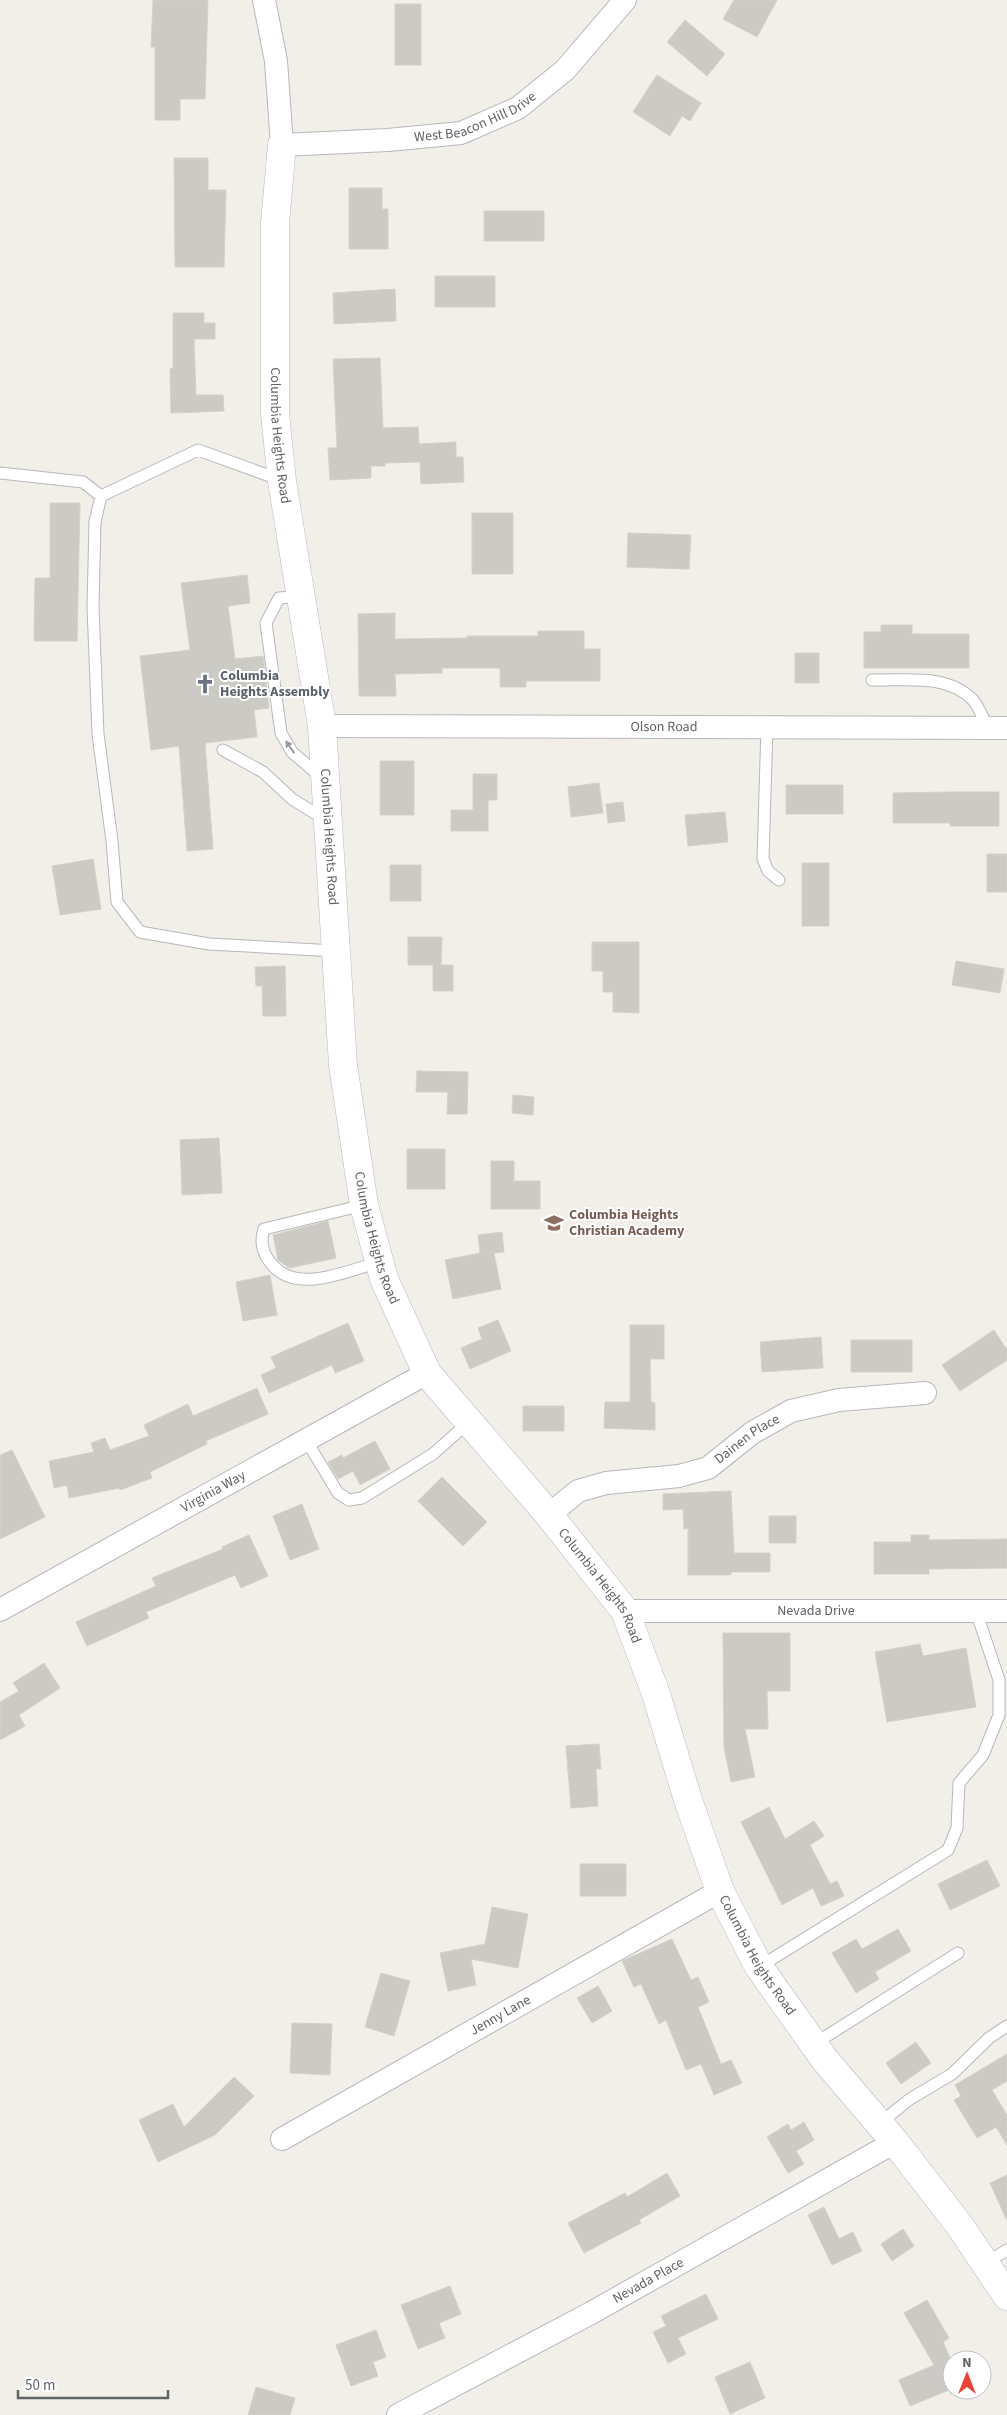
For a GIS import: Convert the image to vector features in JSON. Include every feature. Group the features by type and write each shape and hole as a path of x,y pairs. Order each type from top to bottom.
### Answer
{"street":[{"name":"Columbia Heights Road","path":"264,0 276,61 282,145 275,223 273,398 282,481 322,726 343,1065 364,1205 384,1279 427,1372 549,1515 624,1611 656,1694 688,1800 720,1891 759,1966 814,2044 888,2132 960,2226 996,2257 1007,2296"},
{"name":"West Beacon Hill Drive","path":"282,145 388,140 461,133 518,108 565,70 625,0"},
{"name":"Olson Road","path":"322,726 997,728"},
{"name":"Virginia Way","path":"0,1610 427,1372"},
{"name":"Dainen Place","path":"549,1515 578,1491 606,1483 679,1476 708,1468 752,1433 791,1410 839,1400 925,1393"},
{"name":"Nevada Drive","path":"624,1611 1007,1611"},
{"name":"Jenny Lane","path":"282,2139 720,1891"},
{"name":"Nevada Place","path":"398,2415 582,2318 888,2132"}],"lane":[{"path":"101,496 198,450 282,481"},
{"path":"0,473 83,482 101,496"},
{"path":"101,496 95,522 93,607 98,734 112,841 117,902 140,932 209,944 335,951"},
{"path":"301,596 278,598 266,623 281,733 292,752 325,780"},
{"path":"872,680 942,681 960,689 974,701 997,728"},
{"path":"767,727 763,859 768,870 779,880"},
{"path":"223,750 263,772 292,799 328,821"},
{"path":"364,1205 264,1229 261,1239 266,1256 276,1270 296,1278 320,1278 380,1261"},
{"path":"306,1440 338,1493 349,1500 362,1498 433,1454 468,1422"},
{"path":"759,1966 948,1850 957,1828 959,1783 982,1755 999,1715 999,1680 976,1611"},
{"path":"814,2044 958,1952"},
{"path":"888,2132 910,2099 952,2074 989,2038 1007,2026"}],"building":[{"path":"153,0 208,0 205,99 180,99 180,120 155,120 155,47 151,47"},
{"path":"734,0 777,0 757,37 723,19"},
{"path":"395,4 421,4 421,65 395,65"},
{"path":"685,20 725,54 707,76 667,42"},
{"path":"657,75 701,103 690,121 682,116 670,136 633,112"},
{"path":"174,158 208,158 208,190 226,190 224,267 175,267"},
{"path":"349,188 382,188 382,209 388,209 388,249 349,249"},
{"path":"484,211 544,211 544,241 484,241"},
{"path":"435,276 495,276 495,307 435,307"},
{"path":"395,289 396,321 334,324 333,293"},
{"path":"173,313 204,313 204,323 215,323 215,339 194,339 196,395 223,395 224,411 171,413 170,369 173,368"},
{"path":"380,358 383,428 418,427 419,444 456,442 456,457 463,457 464,482 421,484 420,462 385,463 385,466 371,466 371,478 330,480 328,448 337,448 333,359"},
{"path":"50,503 80,503 77,641 34,641 35,578 50,578"},
{"path":"472,513 513,513 513,574 472,574"},
{"path":"628,533 691,535 689,569 627,567"},
{"name":"Columbia Heights Assembly","path":"247,575 250,603 228,606 235,659 263,656 269,708 254,710 257,737 205,743 213,849 187,851 179,746 151,750 140,656 190,650 181,583"},
{"path":"395,613 395,639 538,636 538,631 584,631 584,649 600,649 600,681 526,681 526,687 500,687 500,668 442,668 442,673 395,674 396,696 359,696 358,614"},
{"path":"881,625 912,625 912,634 969,634 969,668 864,668 864,632 881,632"},
{"path":"795,653 819,653 819,683 795,683"},
{"path":"380,761 414,761 414,815 380,815"},
{"path":"473,774 497,774 497,800 488,800 488,831 451,831 451,810 473,810"},
{"path":"599,783 603,813 571,817 568,787"},
{"path":"786,785 843,785 843,814 786,814"},
{"path":"999,792 999,826 950,826 950,823 893,823 893,793"},
{"path":"623,802 625,821 608,823 606,804"},
{"path":"725,812 728,842 688,846 685,815"},
{"path":"987,854 1007,854 1007,892 987,892"},
{"path":"93,859 101,909 60,915 52,866"},
{"path":"802,863 829,863 829,926 802,926"},
{"path":"390,865 421,865 421,901 390,901"},
{"path":"408,937 442,937 441,965 453,965 453,991 433,991 433,965 408,965"},
{"path":"592,942 639,942 639,1013 613,1012 613,992 603,992 603,971 592,971"},
{"path":"956,961 1004,969 1000,993 952,985"},
{"path":"285,966 286,1016 263,1016 262,986 256,986 255,967"},
{"path":"417,1071 468,1072 467,1114 447,1114 448,1092 416,1092"},
{"path":"513,1095 534,1097 533,1115 512,1113"},
{"path":"219,1138 222,1193 182,1195 180,1140"},
{"path":"407,1149 445,1149 445,1189 407,1189"},
{"path":"491,1161 514,1161 514,1181 540,1181 540,1209 491,1209"},
{"path":"328,1221 336,1258 289,1268 278,1260 273,1235"},
{"path":"502,1232 504,1252 494,1253 501,1289 453,1299 445,1260 480,1253 478,1235"},
{"path":"270,1275 277,1315 243,1321 236,1282"},
{"path":"498,1320 511,1351 470,1369 461,1348 482,1339 478,1328"},
{"path":"348,1323 364,1361 335,1373 332,1365 269,1393 261,1375 276,1368 271,1357"},
{"path":"630,1325 664,1325 664,1359 650,1359 651,1402 655,1403 655,1430 604,1428 605,1402 630,1402"},
{"path":"994,1330 1007,1350 1007,1360 960,1391 942,1365"},
{"path":"821,1337 823,1368 762,1372 760,1342"},
{"path":"851,1340 912,1340 912,1372 851,1372"},
{"path":"257,1388 268,1414 206,1441 207,1444 150,1472 152,1478 120,1490 119,1488 69,1498 67,1485 54,1488 49,1461 94,1452 91,1443 105,1438 110,1450 149,1436 144,1425 188,1404 193,1416"},
{"path":"523,1406 564,1406 564,1431 523,1431"},
{"path":"375,1441 390,1469 360,1485 353,1471 338,1479 328,1462 342,1455 343,1458"},
{"path":"12,1450 45,1517 0,1539 0,1455"},
{"path":"442,1477 487,1522 463,1546 418,1501"},
{"path":"731,1491 734,1553 770,1553 770,1572 731,1572 731,1575 688,1575 688,1528 684,1529 683,1509 663,1510 663,1494"},
{"path":"302,1504 319,1549 290,1560 273,1516"},
{"path":"769,1516 796,1516 796,1543 769,1543"},
{"path":"249,1535 268,1576 241,1588 235,1575 146,1612 149,1618 87,1646 76,1622 156,1586 152,1578 223,1549 222,1547"},
{"path":"911,1535 929,1535 929,1540 1007,1539 1007,1568 929,1569 929,1574 874,1574 874,1542 911,1542"},
{"path":"723,1633 790,1633 790,1691 767,1691 768,1729 745,1729 755,1777 731,1782 724,1747"},
{"path":"920,1644 923,1656 966,1648 976,1707 887,1722 875,1652"},
{"path":"44,1663 60,1688 19,1715 25,1726 0,1740 0,1702 19,1691 13,1683"},
{"path":"599,1744 601,1769 596,1769 598,1806 571,1808 566,1746"},
{"path":"769,1807 785,1839 814,1821 824,1836 810,1845 830,1884 837,1881 844,1896 821,1906 813,1888 782,1905 741,1822"},
{"path":"987,1860 1000,1886 950,1910 938,1884"},
{"path":"580,1864 626,1864 626,1896 580,1896"},
{"path":"492,1907 528,1914 518,1968 471,1959 476,1985 448,1991 440,1953 485,1944"},
{"path":"898,1929 911,1951 875,1972 879,1979 856,1993 832,1953 856,1939 862,1949"},
{"path":"672,1939 691,1980 698,1977 709,2002 698,2007 721,2064 731,2060 742,2083 714,2095 701,2064 686,2070 666,2020 659,2024 641,1984 634,1987 622,1961"},
{"path":"381,1973 410,1981 394,2036 365,2027"},
{"path":"598,1986 612,2011 592,2023 577,1998"},
{"path":"292,2023 332,2024 330,2075 290,2073"},
{"path":"916,2042 931,2063 901,2084 886,2063"},
{"path":"1007,2054 1007,2081 992,2090 1007,2115 1007,2145 996,2127 977,2138 954,2100 961,2096 955,2085"},
{"path":"234,2077 254,2096 215,2135 158,2162 139,2120 173,2104 184,2127"},
{"path":"804,2122 814,2140 796,2151 804,2164 788,2173 767,2137 788,2124 791,2130"},
{"path":"667,2173 680,2196 639,2220 641,2223 584,2253 568,2223 625,2193 627,2197"},
{"path":"1007,2175 1007,2221 990,2183"},
{"path":"824,2207 839,2239 853,2232 862,2251 832,2265 808,2215"},
{"path":"903,2229 914,2246 892,2261 881,2244"},
{"path":"450,2286 461,2314 439,2323 445,2338 418,2349 401,2305"},
{"path":"706,2294 718,2319 678,2338 686,2354 668,2363 653,2332 666,2326 661,2316"},
{"path":"927,2300 949,2338 943,2342 946,2350 942,2350 942,2393 910,2406 899,2380 934,2365 904,2313"},
{"path":"376,2330 386,2357 373,2362 378,2376 351,2386 336,2345"},
{"path":"750,2362 765,2398 730,2414 715,2377"},
{"path":"256,2387 295,2398 290,2415 248,2415"}],"place":[{"name":"Columbia Heights Assembly","path":"205,684"},
{"name":"Columbia Heights Christian Academy","path":"554,1223"}]}
